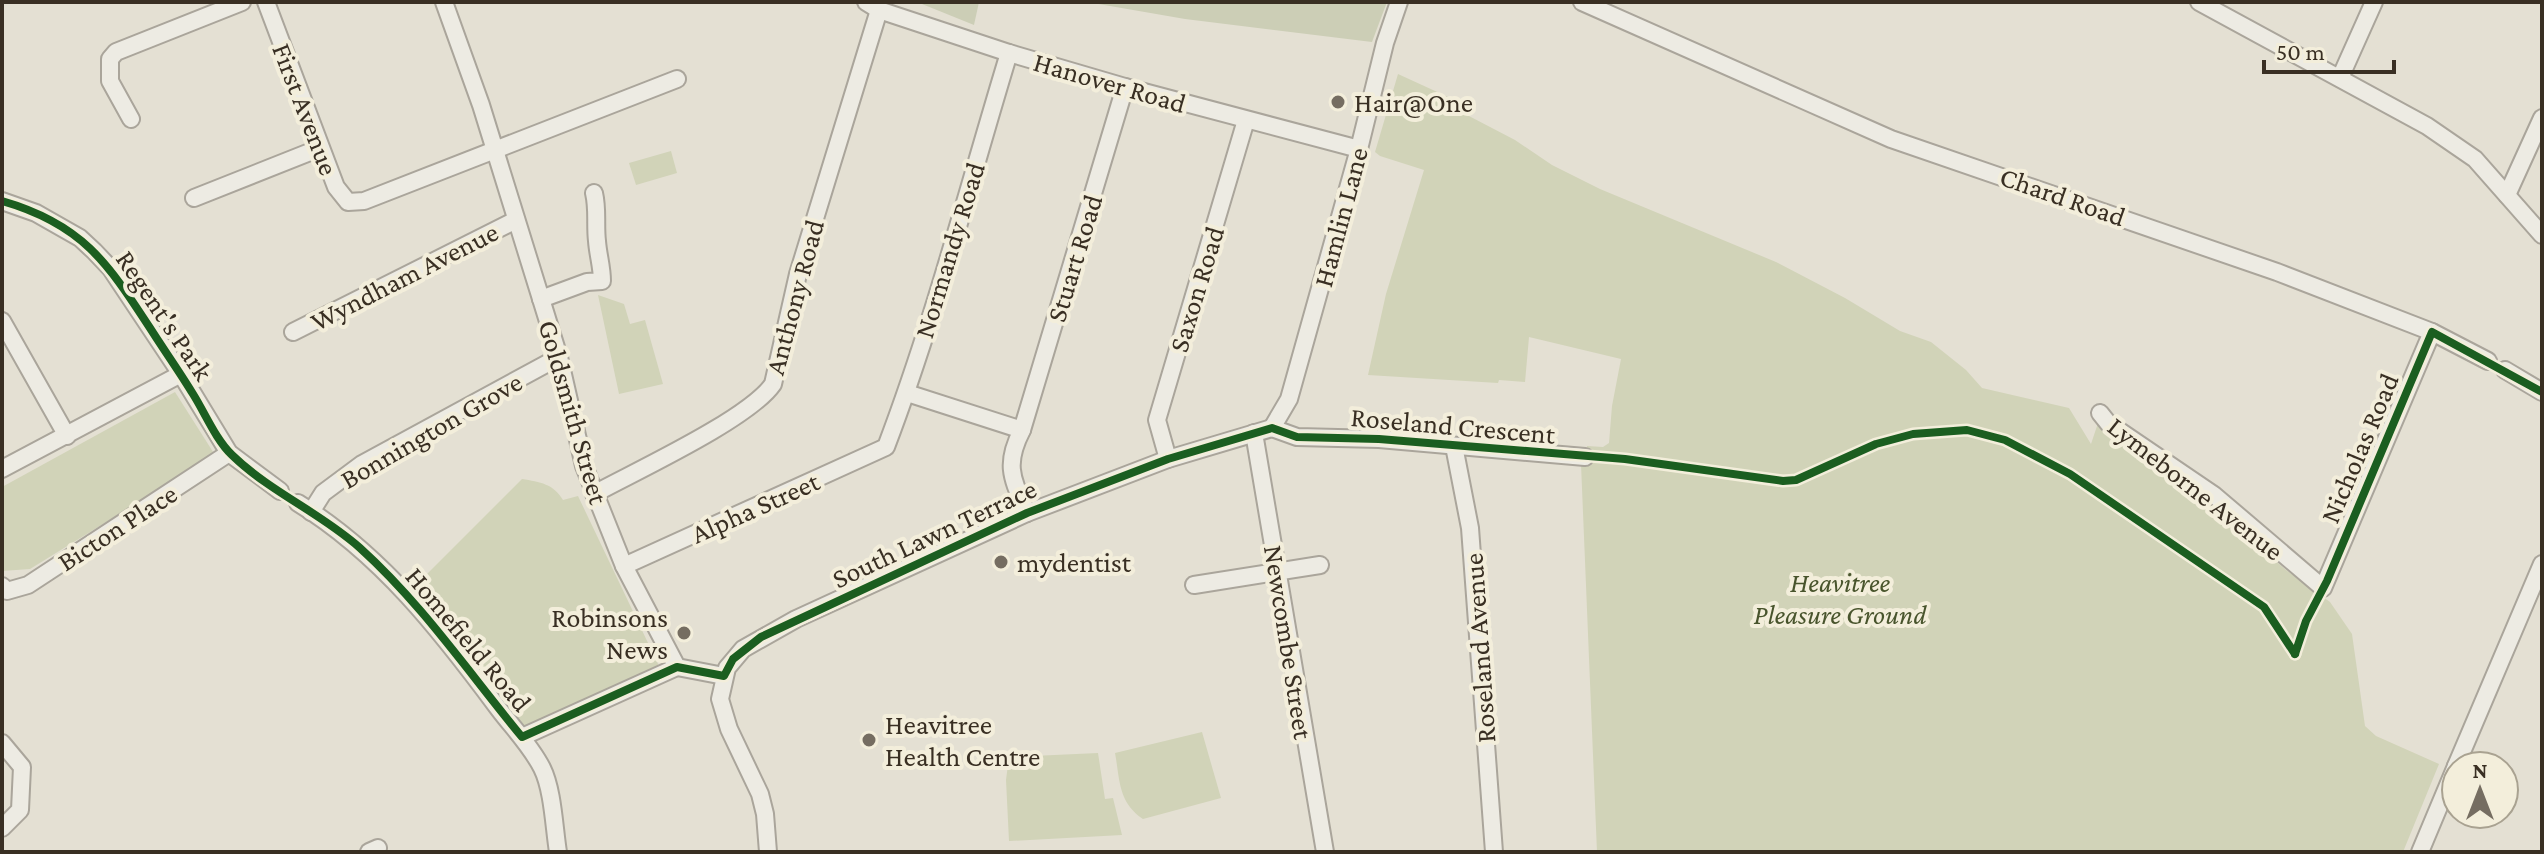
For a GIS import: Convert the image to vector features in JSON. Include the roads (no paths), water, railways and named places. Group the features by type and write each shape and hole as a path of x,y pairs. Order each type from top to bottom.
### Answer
{"street":[{"path":"131,119 110,81 110,59 116,52 242,2"},
{"name":"First Avenue","path":"266,2 320,148 336,187 348,202 355,202 493,148"},
{"name":"Goldsmith Street","path":"444,2 559,357 584,466 624,566 677,667"},
{"name":"Hamlin Lane","path":"1272,428 1289,399 1359,149 1385,43 1399,2"},
{"name":"Chard Road","path":"1582,2 1891,139 2029,184 2277,272 2432,332 2488,361"},
{"path":"2199,2 2463,149 2542,235"},
{"path":"2340,78 2374,2"},
{"name":"Hanover Road","path":"872,6 1009,53 1359,149"},
{"name":"Anthony Road","path":"594,494 718,426 765,395 773,384 798,274 872,6"},
{"name":"Normandy Road","path":"886,447 907,393 1009,53"},
{"path":"493,148 540,133 677,79"},
{"name":"Stuart Road","path":"1027,513 1012,476 1011,453 1022,430 1125,87"},
{"path":"2507,195 2542,118"},
{"name":"Saxon Road","path":"1168,459 1157,420 1246,120"},
{"path":"194,198 320,148"},
{"path":"541,299 587,282 602,281 594,193"},
{"name":"Regent's Park","path":"2,201 36,213 80,238 111,269 229,453"},
{"name":"Wyndham Avenue","path":"293,332 516,220"},
{"path":"2,321 67,436"},
{"name":"Nicholas Road","path":"2327,581 2432,332"},
{"name":"Bonnington Grove","path":"304,507 362,464 559,357"},
{"path":"2505,370 2542,392"},
{"path":"2,469 181,374"},
{"path":"907,393 1022,430"},
{"name":"Lymeborne Avenue","path":"2100,413 2108,423 2214,495 2323,588 2327,581"},
{"name":"South Lawn Terrace","path":"724,676 733,659 761,637 1027,513 1168,459 1272,428"},
{"name":"Roseland Crescent","path":"1272,428 1297,437 1379,439 1585,457"},
{"name":"Newcombe Street","path":"1254,433 1325,852"},
{"name":"Roseland Avenue","path":"1454,446 1470,528 1494,852"},
{"name":"Alpha Street","path":"624,566 886,447"},
{"path":"229,453 280,491"},
{"name":"Bicton Place","path":"2,586 7,591 28,585 229,453"},
{"name":"Homefield Road","path":"304,507 359,547 406,592 522,737 542,768 548,787 558,852"},
{"path":"2463,750 2542,564"},
{"path":"1194,585 1320,565"},
{"path":"522,737 677,667 724,676 720,690 722,709 760,794 768,852"},
{"path":"2,743 22,767 20,810 2,828"},
{"path":"2420,852 2440,804"}],"place":[{"name":"Hair@One","path":"1338,102"},
{"name":"mydentist","path":"1001,562"},
{"name":"Robinsons News","path":"684,633"},
{"name":"Heavitree Health Centre","path":"869,740"}],"park label":[{"name":"Heavitree Pleasure Ground","path":"1840,598"}]}
